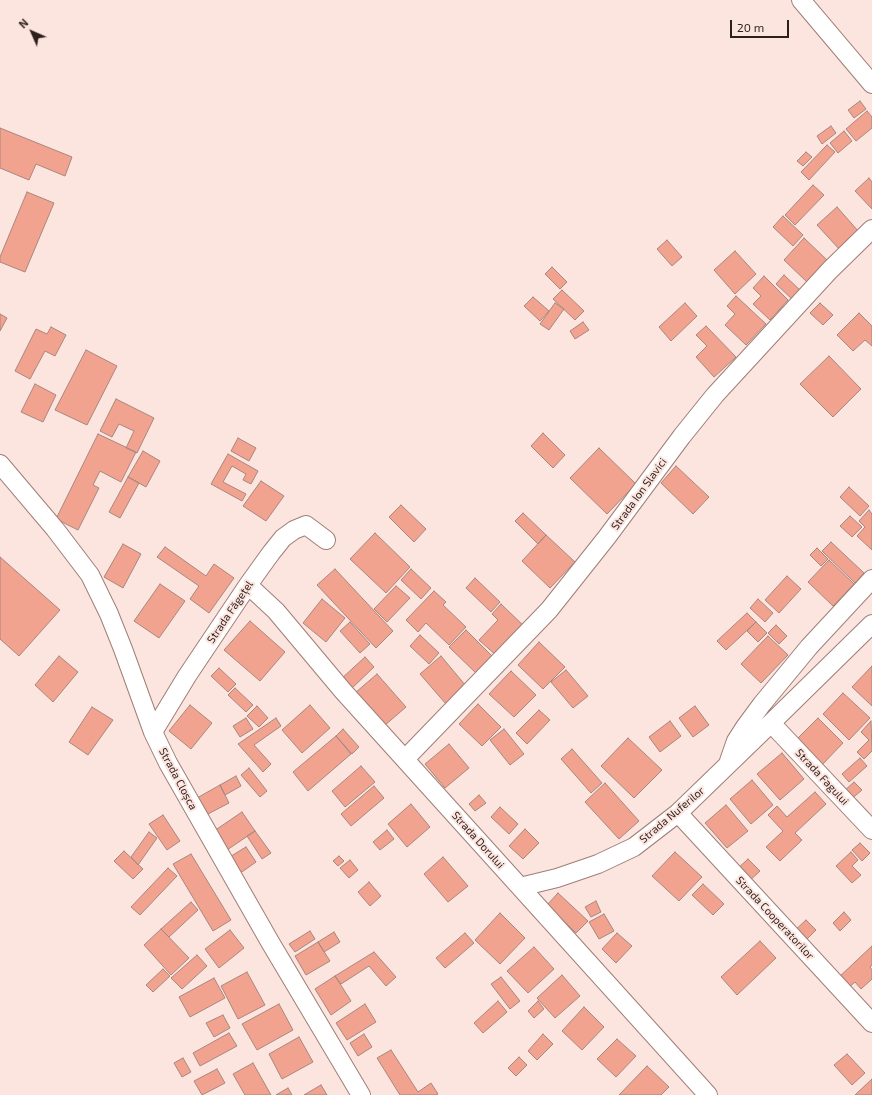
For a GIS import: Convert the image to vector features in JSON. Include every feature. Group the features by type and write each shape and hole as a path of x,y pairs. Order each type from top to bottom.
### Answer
{"street":[{"path":"801,0 872,84"},
{"name":"Strada Ion Slavici","path":"405,759 549,610 607,537 682,436 715,395 830,270 872,229"},
{"name":"Strada Cloșca","path":"0,464 55,528 90,575 109,614 153,732 168,763 274,948 361,1095"},
{"name":"Strada Făgețel","path":"153,732 187,676 248,585 283,538 294,530 306,525 326,540"},
{"name":"Strada Nuferilor","path":"727,766 736,741 762,704 809,647 872,579"},
{"name":"Strada Dorului","path":"248,585 276,611 343,690 708,1095"},
{"name":"Strada Nuferilor","path":"520,886 557,878 598,864 634,847 678,813 869,632"},
{"name":"Strada Fagului","path":"771,724 872,830"},
{"name":"Strada Cooperatorilor","path":"678,813 872,1023"}],"building":[{"path":"860,101 866,109 854,118 848,110"},
{"path":"867,111 872,117 872,128 856,141 846,129"},
{"path":"831,126 836,133 822,144 817,136"},
{"path":"0,128 72,157 65,176 36,164 29,180 0,168"},
{"path":"844,131 852,141 838,153 830,143"},
{"path":"827,145 835,152 809,180 801,172"},
{"path":"806,152 812,157 803,166 797,161"},
{"path":"869,178 872,182 872,209 855,191"},
{"path":"813,185 824,195 795,225 785,215"},
{"path":"27,192 54,203 25,272 0,262 0,257"},
{"path":"837,207 859,232 840,250 817,225"},
{"path":"783,216 803,235 793,246 773,227"},
{"path":"804,238 828,261 808,283 784,260"},
{"path":"667,240 682,257 672,266 657,249"},
{"path":"735,251 756,274 735,294 714,270"},
{"path":"552,267 567,282 560,289 545,274"},
{"path":"784,275 801,291 792,299 776,284"},
{"path":"764,276 788,300 770,320 753,304 761,296 753,288"},
{"path":"562,290 584,311 575,320 553,299"},
{"path":"736,296 766,324 746,345 725,325 735,314 727,306"},
{"path":"533,297 549,311 540,321 524,306"},
{"path":"555,303 564,309 549,330 540,324"},
{"path":"685,303 697,316 671,341 659,327"},
{"path":"820,303 833,315 823,325 810,313"},
{"path":"859,313 872,326 872,346 865,340 853,351 837,335"},
{"path":"0,314 7,318 0,331"},
{"path":"583,322 589,330 575,339 570,331"},
{"path":"706,326 736,357 714,377 696,357 707,346 696,335"},
{"path":"51,327 66,335 55,356 45,351 30,379 15,371 36,329 47,334"},
{"path":"86,350 117,366 87,425 55,410"},
{"path":"829,356 861,389 833,417 800,384"},
{"path":"35,384 56,395 43,422 21,412"},
{"path":"116,399 154,418 137,453 126,448 134,431 119,424 112,437 100,431"},
{"path":"543,433 565,455 553,468 531,446"},
{"path":"98,434 136,452 121,482 100,471 93,485 99,488 78,530 56,519"},
{"path":"238,438 256,448 249,461 231,451"},
{"path":"599,448 636,484 607,514 570,478"},
{"path":"143,451 160,461 146,487 128,477"},
{"path":"228,454 258,471 251,484 243,480 246,474 232,466 223,482 246,494 242,501 211,484"},
{"path":"676,466 709,497 693,514 661,483"},
{"path":"128,477 139,483 120,518 109,512"},
{"path":"261,481 284,496 266,521 243,506"},
{"path":"849,487 869,506 860,516 840,497"},
{"path":"401,505 426,529 414,542 389,517"},
{"path":"869,510 872,514 872,550 857,536 865,527 859,521"},
{"path":"523,513 546,535 538,544 515,521"},
{"path":"850,516 862,527 852,537 840,526"},
{"path":"375,533 410,567 386,593 350,559"},
{"path":"546,535 575,562 550,588 522,561"},
{"path":"831,542 864,573 855,583 822,551"},
{"path":"123,544 141,554 123,588 104,577"},
{"path":"165,547 206,576 214,564 234,578 209,613 190,599 199,586 157,557"},
{"path":"817,548 828,559 821,566 810,555"},
{"path":"0,557 60,610 19,656 0,639"},
{"path":"829,560 854,584 833,606 808,582"},
{"path":"335,569 393,631 376,648 317,585"},
{"path":"411,569 431,588 421,599 401,580"},
{"path":"787,576 801,589 779,613 765,600"},
{"path":"475,578 500,602 491,612 466,588"},
{"path":"160,584 185,601 159,638 134,621"},
{"path":"396,586 410,598 387,622 374,609"},
{"path":"434,591 446,602 443,605 466,627 449,645 426,623 418,632 406,620"},
{"path":"322,599 345,618 326,642 303,623"},
{"path":"758,599 773,613 765,622 750,608"},
{"path":"501,604 526,628 498,657 479,640 498,620 492,614"},
{"path":"747,613 756,622 726,650 717,641"},
{"path":"250,621 285,652 260,681 224,650"},
{"path":"350,622 370,644 360,653 340,631"},
{"path":"756,622 767,633 758,642 747,631"},
{"path":"776,625 787,636 779,644 768,633"},
{"path":"466,630 494,658 478,675 449,647"},
{"path":"420,635 439,653 429,664 410,646"},
{"path":"768,636 788,655 761,683 741,664"},
{"path":"539,642 565,667 543,689 518,665"},
{"path":"59,656 78,672 53,702 35,685"},
{"path":"441,656 466,686 446,704 420,674"},
{"path":"365,657 374,667 349,691 340,680"},
{"path":"872,666 872,706 852,687"},
{"path":"219,668 236,684 228,692 211,676"},
{"path":"566,670 588,696 573,708 551,682"},
{"path":"511,671 536,695 514,717 489,694"},
{"path":"377,674 406,707 384,726 355,693"},
{"path":"235,688 253,705 246,712 228,695"},
{"path":"843,693 870,718 849,740 823,714"},
{"path":"478,704 501,727 482,746 459,724"},
{"path":"190,705 212,723 191,749 169,731"},
{"path":"310,705 330,728 302,753 282,730"},
{"path":"257,706 268,718 259,727 247,716"},
{"path":"695,706 709,725 693,737 679,718"},
{"path":"92,707 113,720 88,755 69,742"},
{"path":"539,710 550,720 527,744 516,733"},
{"path":"246,718 253,729 240,737 233,726"},
{"path":"276,718 281,726 254,745 271,764 263,772 238,744"},
{"path":"818,718 843,743 820,767 794,742"},
{"path":"670,721 681,736 660,752 649,737"},
{"path":"871,721 872,751 864,759 857,752 869,740 861,732"},
{"path":"343,729 359,747 352,754 336,736"},
{"path":"504,729 524,754 510,765 490,740"},
{"path":"336,736 351,754 308,791 293,772"},
{"path":"628,738 662,770 634,798 601,766"},
{"path":"449,744 469,768 445,788 425,764"},
{"path":"572,749 602,783 591,793 561,759"},
{"path":"782,753 804,779 780,800 757,774"},
{"path":"860,758 867,766 849,782 842,774"},
{"path":"361,766 375,782 345,807 332,791"},
{"path":"249,768 267,791 260,797 241,775"},
{"path":"236,776 241,786 225,795 220,785"},
{"path":"752,780 773,805 751,824 730,799"},
{"path":"854,782 862,790 850,800 843,792"},
{"path":"605,783 639,821 619,839 585,802"},
{"path":"220,785 229,803 206,815 197,798"},
{"path":"374,786 384,798 351,826 341,814"},
{"path":"815,792 826,804 795,833 802,840 780,861 766,847 783,831 768,815 777,806 787,817"},
{"path":"479,795 486,803 475,811 469,804"},
{"path":"411,804 430,827 407,847 388,824"},
{"path":"726,805 748,831 727,848 705,823"},
{"path":"500,807 518,824 509,834 491,817"},
{"path":"242,812 255,831 227,850 214,831"},
{"path":"163,815 180,841 167,850 149,824"},
{"path":"525,829 539,843 523,859 509,846"},
{"path":"387,830 394,839 380,850 373,842"},
{"path":"255,831 271,853 262,859 247,836"},
{"path":"149,832 157,838 138,865 131,857"},
{"path":"860,843 870,853 862,861 852,850"},
{"path":"246,847 256,862 239,874 228,858"},
{"path":"124,851 143,869 133,879 114,861"},
{"path":"675,852 702,877 679,901 652,876"},
{"path":"851,852 858,860 852,866 861,875 852,883 836,866"},
{"path":"191,854 231,920 213,931 173,864"},
{"path":"339,856 344,861 338,866 333,861"},
{"path":"443,857 468,886 448,902 424,874"},
{"path":"748,859 760,871 747,883 735,871"},
{"path":"350,860 358,870 349,878 340,868"},
{"path":"168,868 177,876 140,915 131,907"},
{"path":"369,882 381,896 370,906 358,892"},
{"path":"703,884 724,904 713,915 692,895"},
{"path":"558,893 588,921 576,933 547,905"},
{"path":"596,901 601,912 591,917 585,907"},
{"path":"191,902 198,910 169,937 161,929"},
{"path":"844,912 851,920 840,931 833,923"},
{"path":"500,913 525,938 500,964 475,940"},
{"path":"604,914 614,931 599,939 589,922"},
{"path":"806,920 816,930 802,944 792,933"},
{"path":"161,929 189,958 171,975 144,945"},
{"path":"230,930 244,948 219,968 205,949"},
{"path":"310,931 315,939 295,952 289,944"},
{"path":"334,932 340,942 324,952 318,942"},
{"path":"465,933 474,943 445,968 436,958"},
{"path":"617,933 632,946 616,963 602,949"},
{"path":"760,941 776,958 737,995 721,977"},
{"path":"318,942 330,961 306,975 295,956"},
{"path":"872,946 872,965 870,967 872,970 872,979 861,989 855,982 847,989 837,979"},
{"path":"534,947 554,969 528,993 507,971"},
{"path":"374,952 396,977 386,986 369,966 341,984 335,976"},
{"path":"197,955 207,966 182,989 171,978"},
{"path":"163,969 170,976 153,992 146,985"},
{"path":"247,972 265,1005 238,1019 221,986"},
{"path":"562,975 580,996 555,1018 537,998"},
{"path":"335,976 351,1001 331,1015 315,989"},
{"path":"501,977 520,1001 510,1009 491,984"},
{"path":"214,978 225,998 190,1017 179,997"},
{"path":"498,1001 507,1012 483,1033 474,1023"},
{"path":"538,1001 544,1009 534,1018 528,1011"},
{"path":"279,1004 293,1030 257,1050 242,1024"},
{"path":"365,1004 376,1022 347,1040 336,1023"},
{"path":"584,1007 604,1027 582,1050 562,1031"},
{"path":"223,1015 230,1028 214,1037 206,1023"},
{"path":"229,1033 237,1046 200,1066 193,1053"},
{"path":"364,1034 372,1047 358,1056 350,1043"},
{"path":"543,1034 553,1044 537,1060 528,1051"},
{"path":"299,1037 313,1062 282,1079 269,1054"},
{"path":"617,1039 636,1056 616,1077 597,1059"},
{"path":"391,1050 418,1092 431,1083 438,1094 400,1095 377,1058"},
{"path":"847,1054 865,1073 852,1085 834,1065"},
{"path":"519,1057 527,1065 516,1076 508,1068"},
{"path":"183,1058 191,1072 182,1077 174,1063"},
{"path":"253,1063 271,1095 245,1095 233,1074"},
{"path":"647,1066 669,1087 661,1095 619,1095"},
{"path":"217,1069 225,1083 202,1095 194,1081"},
{"path":"872,1079 872,1095 855,1095"},
{"path":"321,1085 327,1095 304,1095"},
{"path":"288,1088 292,1095 276,1095"}]}
